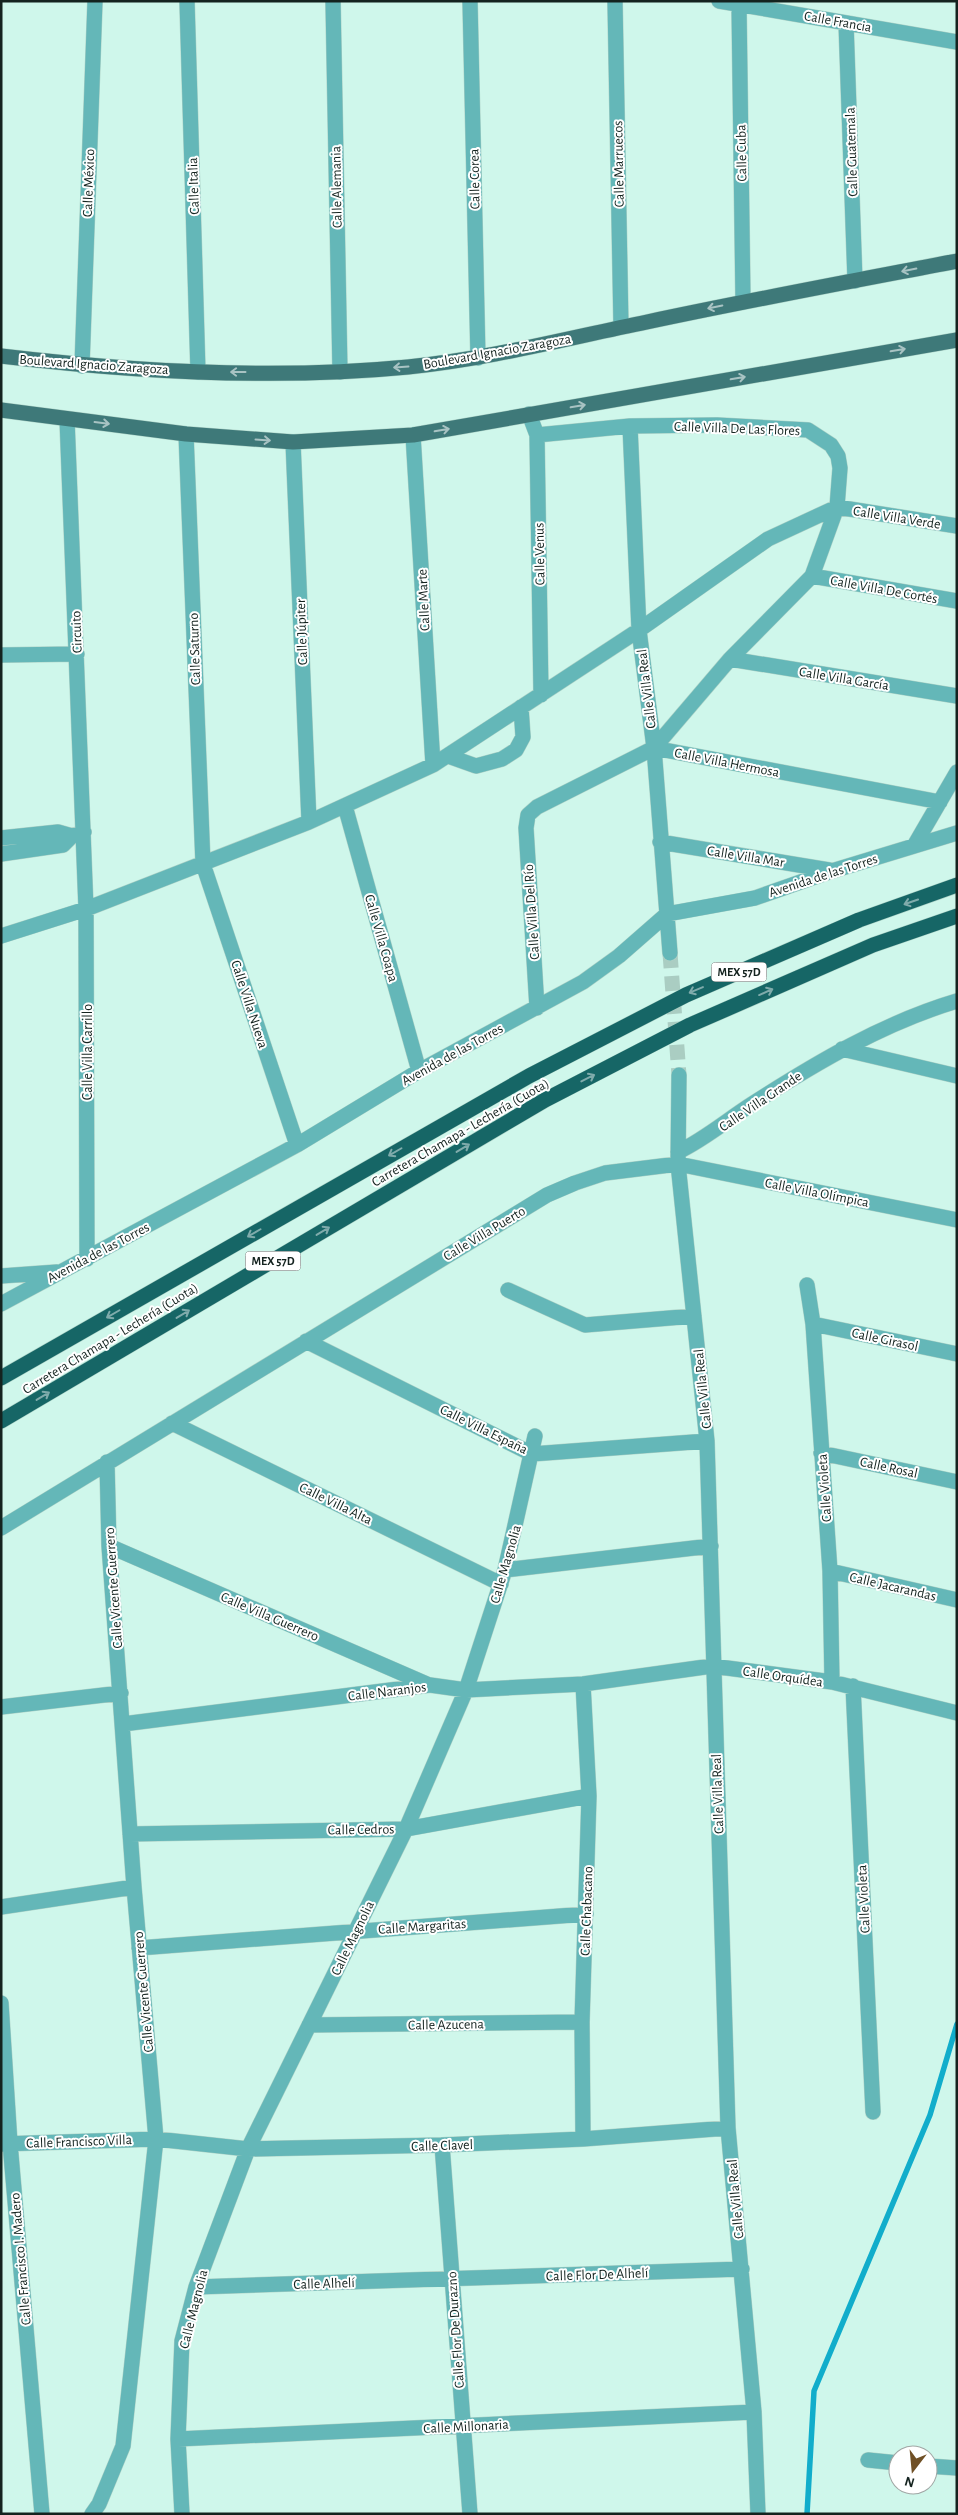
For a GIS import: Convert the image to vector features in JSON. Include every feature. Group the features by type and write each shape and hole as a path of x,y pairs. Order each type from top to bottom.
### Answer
{"highway":[{"name":"Carretera Chamapa - Lechería (Cuota)","path":"1,1378 529,1076 686,995 858,920 957,885"},
{"name":"Carretera Chamapa - Lechería (Cuota)","path":"1,1421 545,1100 690,1025 873,945 957,916"}],"main road":[{"name":"Boulevard Ignacio Zaragoza","path":"1,356 82,366 198,372 340,372 409,367 478,358 743,302 957,261"},
{"path":"1,410 186,434 293,442 413,435 957,340"}],"street":[{"name":"Calle México","path":"82,366 95,1"},
{"name":"Calle Italia","path":"187,1 198,372"},
{"name":"Calle Alemania","path":"333,1 340,372"},
{"name":"Calle Corea","path":"470,1 478,358"},
{"name":"Calle Marruecos","path":"615,1 621,327"},
{"name":"Calle Francia","path":"719,1 957,42"},
{"name":"Calle Cuba","path":"739,5 743,302"},
{"name":"Calle Guatemala","path":"846,23 855,281"},
{"name":"Calle Venus","path":"530,414 537,435 541,695"},
{"name":"Circuito","path":"67,419 77,654 80,838"},
{"name":"Calle Villa De Las Flores","path":"537,435 630,426 717,425 808,430 831,445 838,456 840,468 837,507 812,576 730,659 654,748"},
{"name":"Calle Villa Real","path":"630,426 639,630 654,748 670,953"},
{"name":"Calle Saturno","path":"186,434 203,864"},
{"name":"Calle Marte","path":"413,435 433,765"},
{"name":"Calle Júpiter","path":"293,442 309,822"},
{"path":"1,936 86,909 203,864 309,822 433,765 639,630 768,539 837,507"},
{"name":"Calle Villa Verde","path":"837,507 957,526"},
{"name":"Calle Villa De Cortés","path":"812,576 957,601"},
{"path":"1,655 77,654"},
{"name":"Calle Villa García","path":"730,659 957,696"},
{"path":"448,756 476,766 502,759 516,750 523,737 521,707"},
{"name":"Calle Villa Hermosa","path":"654,748 940,802"},
{"name":"Calle Villa Del Río","path":"537,1008 526,828 528,815 537,807 654,748"},
{"path":"914,846 957,772"},
{"name":"Calle Villa Coapa","path":"346,806 419,1071"},
{"path":"1,838 58,832 80,838"},
{"name":"Avenida de las Torres","path":"1,1304 297,1145 419,1071 583,982 619,956 667,914 755,898 832,870 957,833"},
{"path":"1,854 63,845 80,838"},
{"name":"Calle Villa Carrillo","path":"80,838 86,909 87,1259"},
{"name":"Calle Villa Mar","path":"660,842 832,870"},
{"name":"Calle Villa Nueva","path":"203,864 297,1145"},
{"name":"Calle Villa Grande","path":"678,1158 750,1105 842,1049 932,1008 957,1001"},
{"path":"842,1049 957,1076"},
{"name":"Calle Villa Real","path":"679,1075 678,1158 707,1441 711,1546 712,1666 728,2128 754,2412 758,2514"},
{"name":"Calle Villa Olímpica","path":"678,1158 957,1220"},
{"name":"Calle Villa Puerto","path":"1,1528 306,1340 547,1195 605,1173 678,1158"},
{"path":"1,1276 63,1271"},
{"name":"Calle Violeta","path":"808,1285 830,1571 832,1682"},
{"path":"508,1290 585,1325 694,1316"},
{"name":"Calle Girasol","path":"812,1324 957,1354"},
{"name":"Calle Villa España","path":"306,1340 532,1454 707,1441"},
{"name":"Calle Villa Alta","path":"172,1423 503,1577"},
{"name":"Calle Magnolia","path":"178,2440 182,2341 196,2287 248,2149 406,1829 466,1690 503,1577 535,1436"},
{"name":"Calle Rosal","path":"822,1452 957,1482"},
{"name":"Calle Vicente Guerrero","path":"92,2514 99,2504 123,2446 156,2139 134,1887 109,1546 107,1462"},
{"name":"Calle Villa Guerrero","path":"109,1546 430,1685"},
{"path":"503,1577 711,1546"},
{"name":"Calle Jacarandas","path":"830,1571 957,1600"},
{"name":"Calle Orquídea","path":"712,1666 853,1686 957,1713"},
{"name":"Calle Naranjos","path":"123,1724 430,1685 466,1690 583,1684 712,1666"},
{"name":"Calle Chabacano","path":"583,1684 589,1796 582,2022 583,2139"},
{"name":"Calle Violeta","path":"853,1686 873,2112"},
{"path":"1,1707 121,1692"},
{"name":"Calle Cedros","path":"130,1834 406,1829 589,1796"},
{"path":"1,1907 134,1887"},
{"name":"Calle Margaritas","path":"139,1948 586,1914"},
{"name":"Calle Francisco I. Madero","path":"1,2003 6,2144 42,2514"},
{"name":"Calle Azucena","path":"309,2025 582,2022"},
{"name":"Calle Clavel","path":"156,2139 248,2149 442,2145 583,2139 728,2128"},
{"name":"Calle Francisco Villa","path":"6,2144 156,2139"},
{"name":"Calle Flor De Durazno","path":"442,2145 470,2514"},
{"name":"Calle Flor De Alhelí","path":"452,2278 742,2269"},
{"name":"Calle Alhelí","path":"196,2287 452,2278"},
{"name":"Calle Millonaria","path":"178,2440 754,2412"},
{"path":"178,2440 182,2514"},
{"path":"868,2460 888,2462"},
{"path":"938,2467 957,2468"}],"waterway":[{"path":"807,2514 814,2391 930,2115 957,2024"}],"tunnel":[{"path":"670,953 679,1075"}]}
